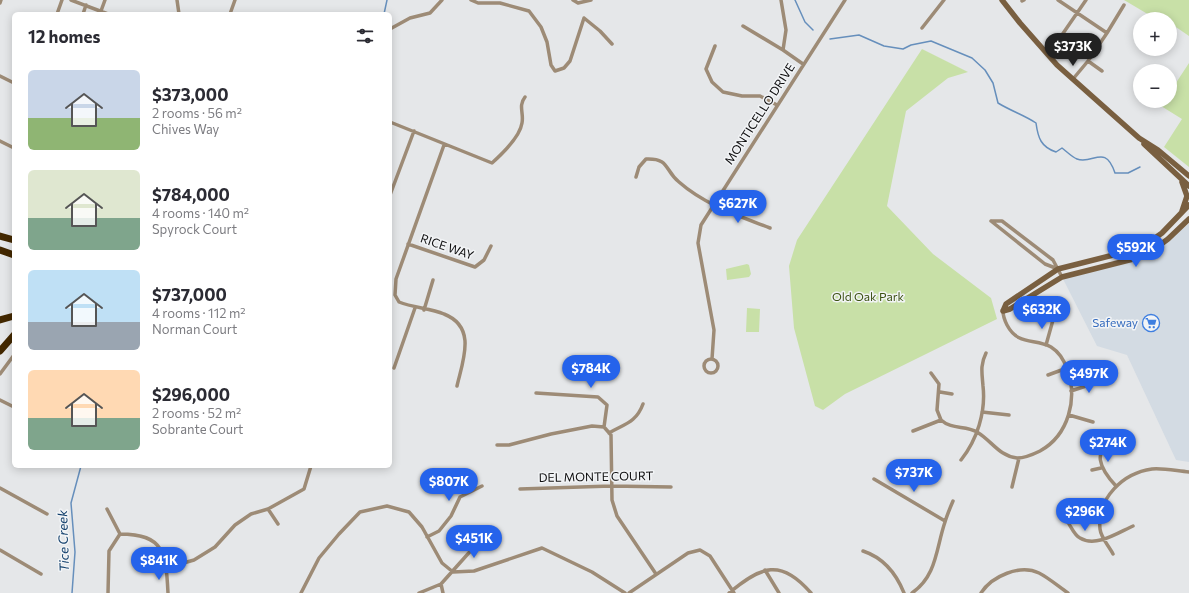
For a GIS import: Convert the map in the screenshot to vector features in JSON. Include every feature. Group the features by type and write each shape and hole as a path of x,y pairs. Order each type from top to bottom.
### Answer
{"highway":[{"path":"0,236 12,239"},
{"path":"0,250 12,254"},
{"path":"0,320 12,317"},
{"path":"0,351 12,337"}],"street":[{"path":"58,12 62,0"},
{"path":"71,0 101,11 105,0"},
{"path":"177,0 179,12"},
{"path":"231,12 235,0"},
{"path":"392,28 410,18 430,13 442,0"},
{"path":"471,0 478,3 500,3 529,11 541,27 547,42 551,65 555,71 564,68 570,60 584,18 600,31 612,44"},
{"path":"573,0 578,3 591,0"},
{"path":"781,0 786,30 783,50"},
{"name":"MONTICELLO DRIVE","path":"712,359 714,330 698,243 701,225 712,205 749,151 845,0"},
{"path":"922,28 944,0"},
{"path":"1002,0 1053,61 1139,138 1189,186"},
{"path":"1058,0 1107,33"},
{"path":"1054,45 1086,0"},
{"path":"84,12 86,5"},
{"path":"1073,79 1088,61 1124,5"},
{"path":"742,26 783,50 803,64"},
{"path":"715,46 706,70 712,82 723,92 742,96 760,96 777,105"},
{"path":"1088,61 1102,72"},
{"path":"0,76 12,82"},
{"path":"392,123 492,163 506,149 521,126 522,115 520,105 525,96"},
{"path":"392,190 414,131"},
{"path":"1139,138 1158,150 1189,176"},
{"path":"0,141 12,147"},
{"path":"444,144 396,279 395,295 399,302 415,308 444,314 455,320 463,327 466,337 457,386"},
{"path":"636,177 639,167 646,159 656,159 665,163 678,182 712,205 770,228"},
{"path":"1181,170 1189,173"},
{"path":"1176,174 1186,192 1186,201 1180,215"},
{"path":"931,373 939,384 940,392 937,410 941,420 951,427 977,432 999,451 1008,456 1019,458 1035,454 1048,447 1063,429 1069,415 1072,391 1067,368 1058,352 1046,345 1025,341 1014,335 1006,324 1003,315 1006,304 1058,269 1134,251 1162,233 1189,205"},
{"path":"1003,311 1010,309 1062,277 1145,256 1168,239 1189,219"},
{"path":"1058,269 1046,264 991,220 1002,221 1053,260 1058,269 1062,277"},
{"name":"RICE WAY","path":"408,244 475,267 484,260 491,246"},
{"path":"424,310 433,280"},
{"path":"394,368 415,308"},
{"path":"1046,345 1053,320"},
{"path":"961,460 969,450 977,432 982,412 983,387 981,366 986,353"},
{"path":"0,374 12,358"},
{"path":"712,359 716,360 718,367 716,371 710,373 706,371 704,366 707,360 712,359"},
{"path":"1048,375 1067,368"},
{"path":"1072,391 1101,381"},
{"path":"940,392 952,394"},
{"path":"536,393 598,396 607,405 604,427"},
{"path":"0,400 12,406"},
{"path":"609,433 634,419 639,414 643,404"},
{"path":"982,412 1009,415"},
{"path":"1069,415 1093,422"},
{"path":"913,432 941,420"},
{"path":"496,445 509,445 551,434 592,426 604,427 609,433 612,451 612,500 617,516 656,574"},
{"path":"1116,486 1101,468 1100,457 1102,450 1110,444 1120,443"},
{"path":"1012,487 1019,458"},
{"path":"166,568 194,560 215,547 235,525 251,514 268,509 304,489 310,468"},
{"path":"1092,470 1101,468"},
{"path":"1113,554 1100,530 1102,509 1116,486 1127,478 1153,469 1189,472"},
{"path":"874,478 945,521"},
{"path":"428,537 439,531 451,516 460,497 482,486"},
{"name":"DEL MONTE COURT","path":"520,489 611,486 671,487"},
{"path":"0,488 47,514"},
{"path":"912,593 920,588 935,564 945,521 953,501"},
{"path":"301,593 319,558 360,512 387,506 409,512 422,527 442,563 453,572 474,572 542,548 592,572 625,593"},
{"path":"107,509 120,534"},
{"path":"268,509 278,524"},
{"path":"1068,521 1080,538 1088,540 1104,539 1133,526"},
{"path":"120,534 138,534 155,542 164,555 168,593"},
{"path":"108,593 109,551 120,534"},
{"path":"419,593 441,584 483,537"},
{"path":"0,550 41,574"},
{"path":"629,593 688,552 700,550 710,556 732,592 765,570 775,569 785,571 794,576 811,593"},
{"path":"863,551 872,554 890,568 904,593"},
{"path":"765,570 779,593"},
{"path":"981,593 996,578 1010,572 1025,570 1039,573 1068,593"},
{"path":"441,584 443,593"}],"shaded area":[{"path":"1189,224 1189,462 1176,460 1127,355 1097,346 1061,275 1144,258"}],"green space":[{"path":"1124,0 1189,0 1189,36 1177,28 1177,12 1144,12"},
{"name":"Old Oak Park","path":"922,49 968,72 948,78 906,111 887,206 933,254 991,298 997,319 845,394 823,410 815,406 794,328 789,266 797,240"},
{"path":"1189,63 1189,167 1164,147 1182,119 1164,108 1177,108 1177,81"},
{"path":"747,264 749,265 751,274 749,277 727,280 726,269"},
{"path":"747,308 760,309 759,332 746,332"}],"waterway":[{"name":"Tice Creek","path":"384,12 387,0"},
{"name":"Tice Creek","path":"795,0 805,22 813,30"},
{"name":"Tice Creek","path":"830,39 859,35 884,46 903,49 911,45 931,41 972,58 985,70 993,83 998,103 1036,123 1041,141 1051,150 1056,152 1062,148 1075,158 1083,160 1103,157 1111,164 1115,173 1128,173 1140,167"},
{"name":"Tice Creek","path":"72,593 75,552 71,503 80,468"}],"place":[{"name":"Safeway","path":"1151,323"}]}
